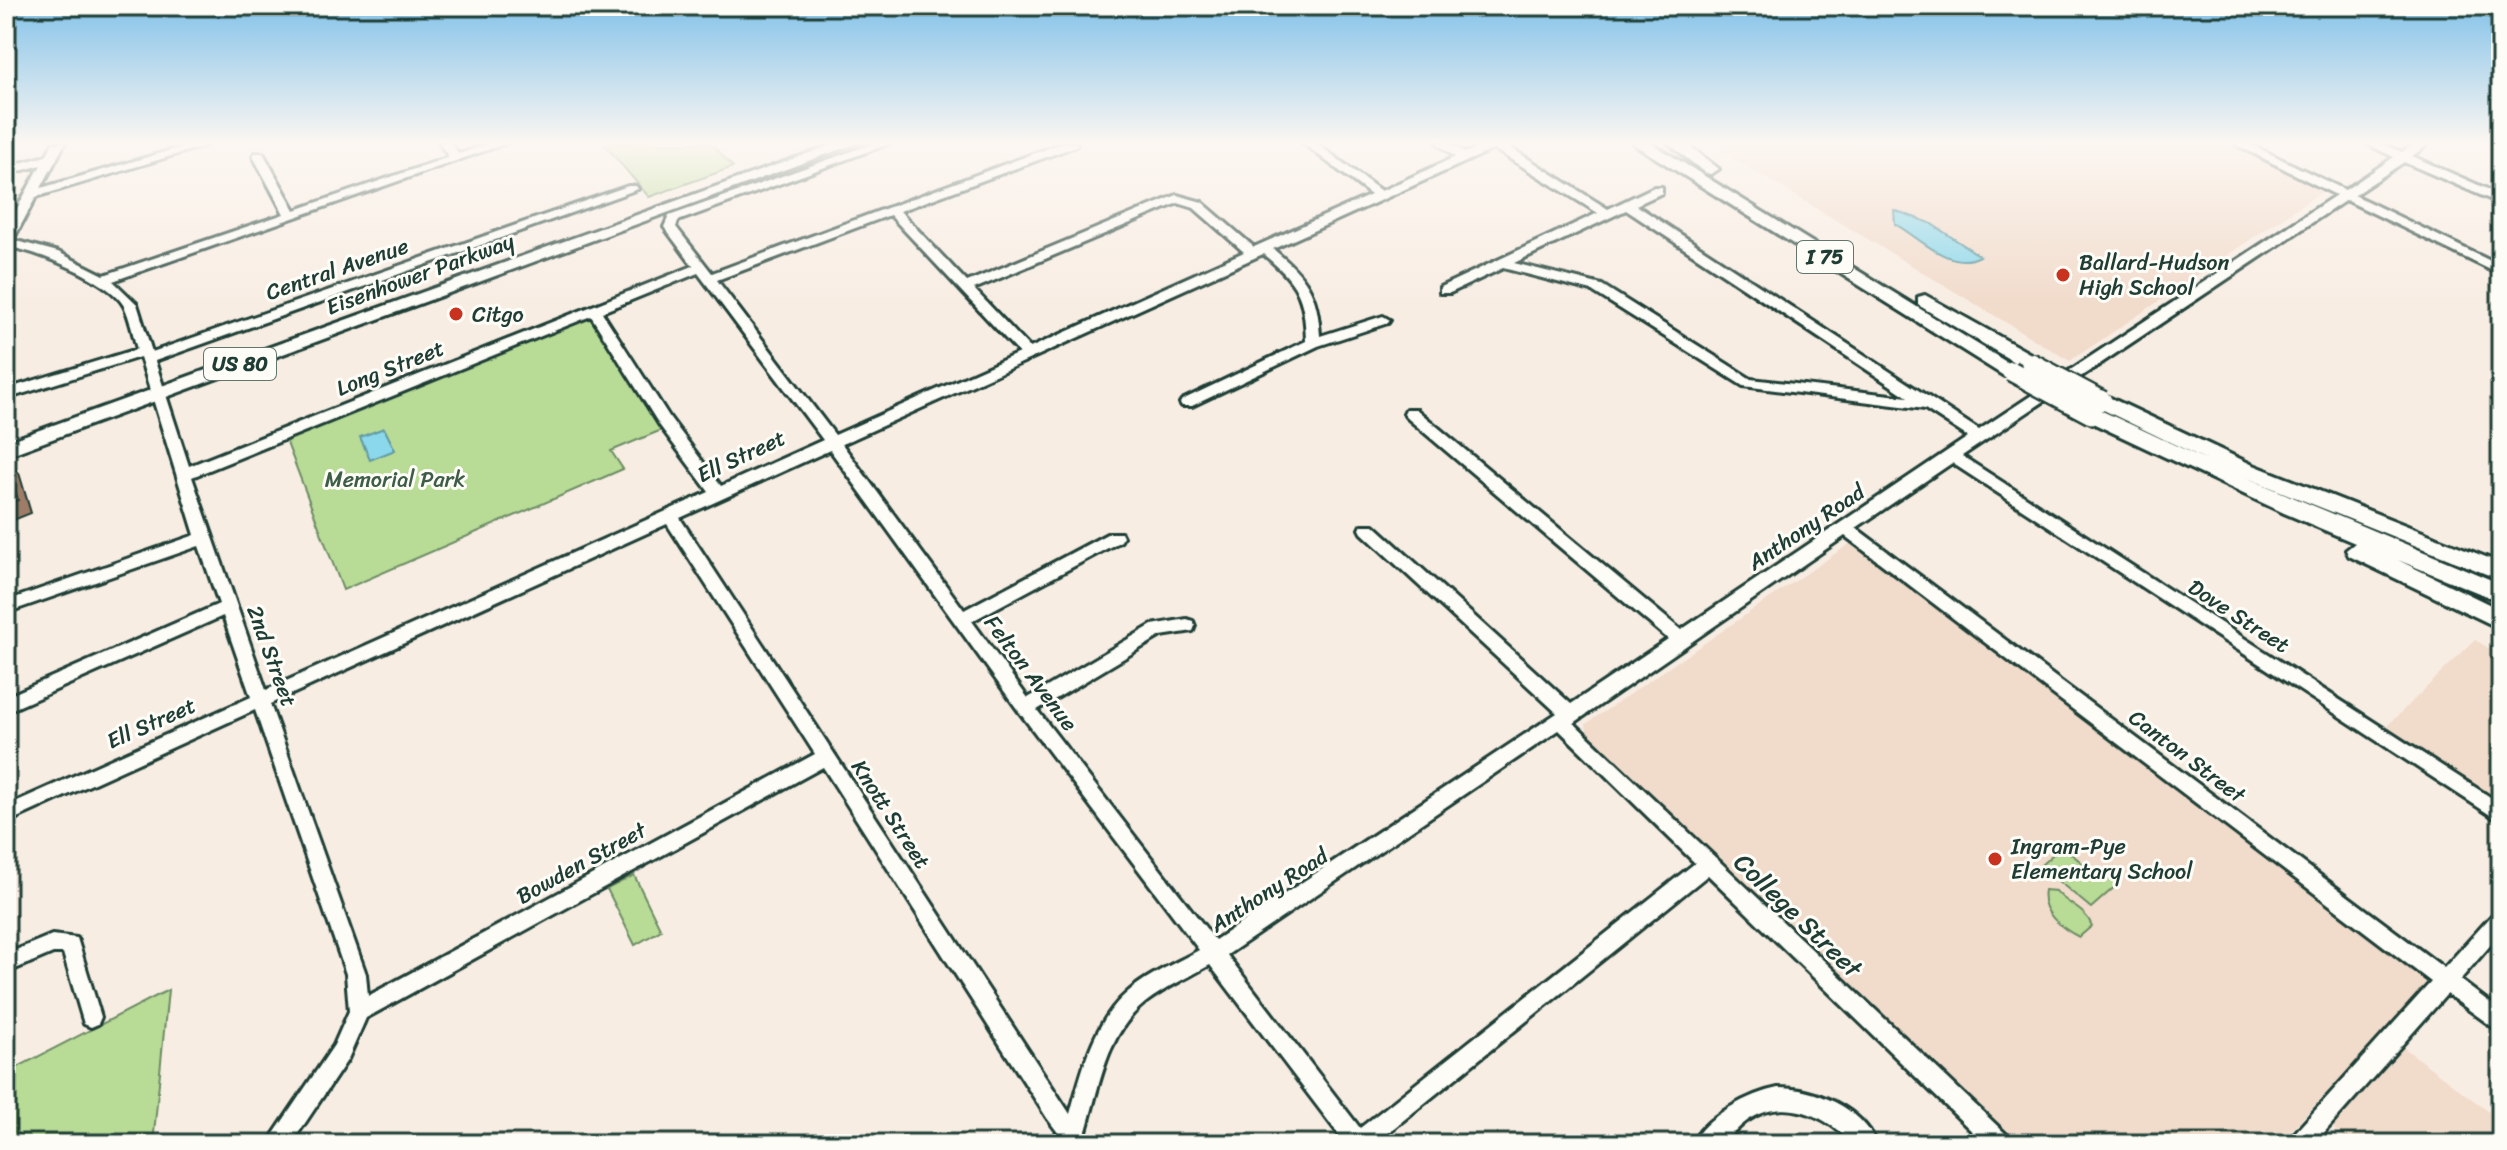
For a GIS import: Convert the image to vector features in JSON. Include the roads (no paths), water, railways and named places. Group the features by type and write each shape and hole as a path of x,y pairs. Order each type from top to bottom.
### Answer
{"highway":[{"name":"I 75","path":"1727,197 2011,371 2501,572"},
{"name":"I 75","path":"1757,197 2031,363 2097,407 2219,476 2501,593"},
{"path":"2219,476 2305,524 2501,620"},
{"path":"2288,487 2501,561"}],"main road":[{"name":"Eisenhower Parkway","path":"6,449 157,387 675,197"},
{"name":"Eisenhower Parkway","path":"6,435 157,387 698,197"}],"street":[{"path":"6,242 31,197"},
{"path":"281,197 291,215"},
{"path":"104,280 344,197"},
{"name":"Central Avenue","path":"6,394 146,355 610,197"},
{"name":"Felton Avenue","path":"735,197 673,219 670,227 1026,708 1359,1144"},
{"name":"Long Street","path":"184,474 594,310 922,197"},
{"name":"Ell Street","path":"6,815 1375,197"},
{"path":"1580,197 1606,213"},
{"path":"1445,290 1644,197"},
{"name":"Anthony Road","path":"1073,1140 1107,1033 1122,1009 1215,952 1567,719 1979,437 2341,197"},
{"path":"2350,197 2501,271"},
{"path":"966,287 1177,199 1198,205 1299,277 1311,299 1313,343"},
{"path":"1627,205 1905,387 1924,404 1979,437"},
{"path":"891,209 1027,353"},
{"name":"2nd Street","path":"6,242 25,244 104,280 125,296 204,538 354,968 359,1011"},
{"path":"1503,264 1597,288 1748,383 1924,404"},
{"path":"594,310 665,422 718,493"},
{"path":"1187,403 1313,343 1383,320"},
{"path":"1411,413 1680,639"},
{"name":"Dove Street","path":"1952,456 2501,814"},
{"name":"Knott Street","path":"670,515 1073,1140"},
{"name":"Canton Street","path":"1845,528 2501,1023"},
{"name":"College Street","path":"1368,529 1567,719 1708,864 2000,1144"},
{"path":"961,619 1115,537"},
{"path":"6,607 204,538"},
{"path":"6,705 229,606"},
{"path":"1026,708 1158,630 1187,626"},
{"name":"Bowden Street","path":"359,1011 826,757"},
{"path":"1359,1144 1708,864"},
{"path":"2300,1144 2501,919"},
{"path":"6,964 52,944 70,944 91,1017"},
{"path":"278,1144 341,1052 359,1011"},
{"path":"1703,1144 1762,1101 1785,1097 1830,1111 1848,1123 1866,1144"}],"water":[{"path":"1894,210 1930,223 1980,256 1957,260 1935,251 1895,224"},
{"path":"384,428 395,450 370,460 360,437"}],"place":[{"name":"Ballard-Hudson High School","path":"2063,275"},
{"name":"Citgo","path":"456,314"},
{"name":"Ingram-Pye Elementary School","path":"1995,859"}],"park label":[{"name":"Memorial Park","path":"395,479"}]}
